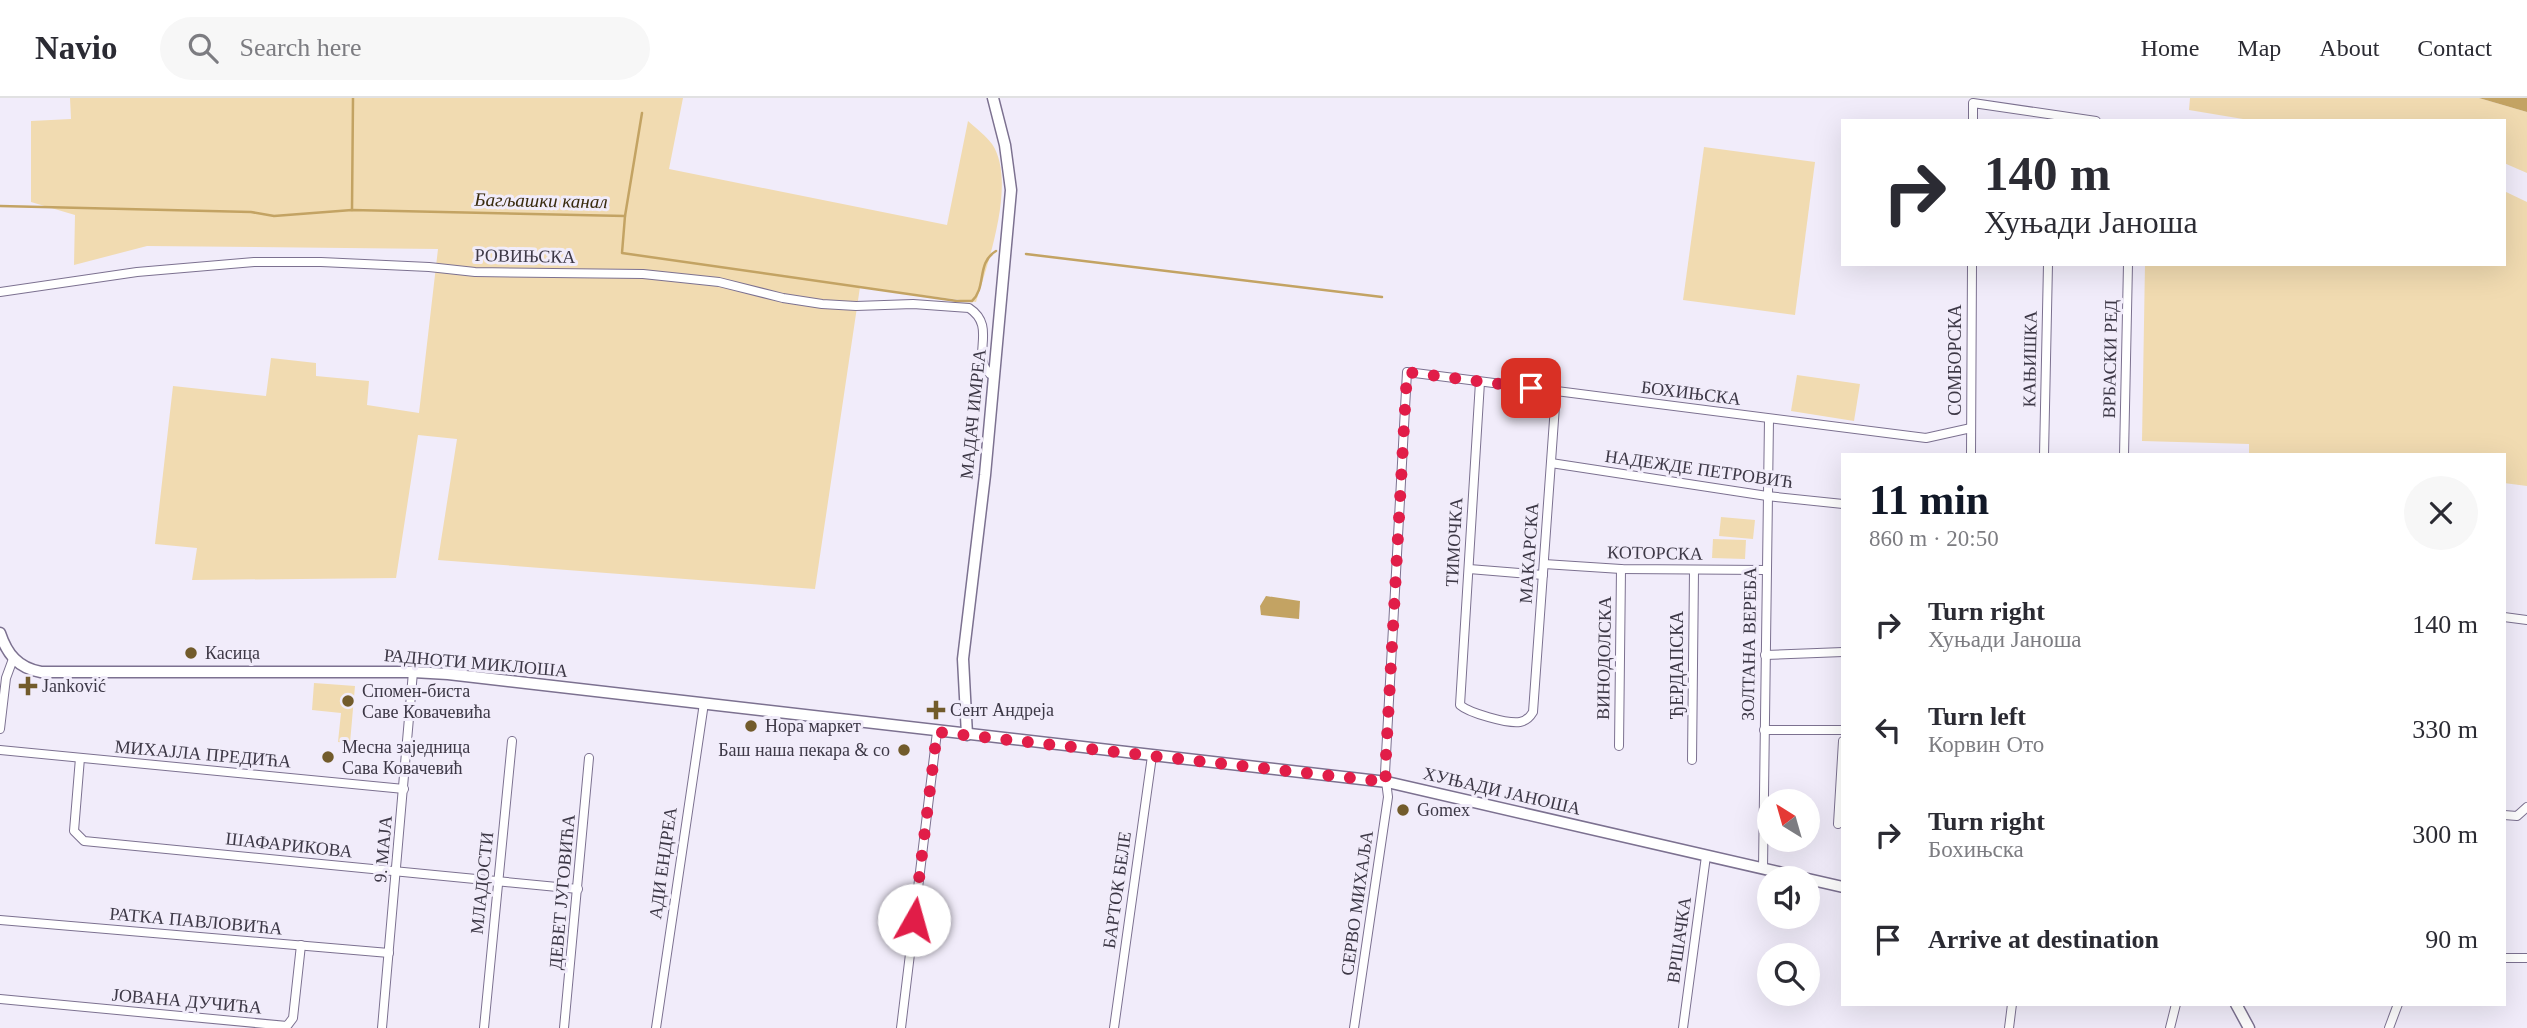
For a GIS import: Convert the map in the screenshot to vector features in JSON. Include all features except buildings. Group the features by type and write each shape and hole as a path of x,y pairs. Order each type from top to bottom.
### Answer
{"street":[{"name":"МАДАЧ ИМРЕА","path":"967,735 963,659 995,374 1011,190 1007,154 993,98"},
{"path":"1973,119 1973,103 2052,118"},
{"name":"РОВИЊСКА","path":"0,292 137,272 254,262 429,267 475,272 643,274 728,284 782,298 822,304 969,307 985,329 984,362 986,370 995,374"},
{"name":"СОМБОРСКА","path":"1971,453 1972,266"},
{"name":"КАЊИШКА","path":"2044,453 2048,266"},
{"name":"ВРБАСКИ РЕД","path":"2124,453 2128,266"},
{"name":"БОХИЊСКА","path":"1407,372 1926,438 1971,428"},
{"name":"СЕРВО МИХАЉА","path":"1354,1028 1388,797 1385,774 1407,372"},
{"name":"ТИМОЧКА","path":"1480,382 1460,705 1470,712 1517,722 1531,716"},
{"name":"МАКАРСКА","path":"1531,716 1556,392"},
{"name":"ЗОЛТАНА ВЕРЕБА","path":"1763,866 1769,419"},
{"name":"НАДЕЖДЕ ПЕТРОВИЋ","path":"1551,463 1767,496 1841,503"},
{"name":"КОТОРСКА","path":"1544,564 1621,569 1766,570"},
{"path":"1469,569 1543,575"},
{"name":"ВИНОДОЛСКА","path":"1619,746 1621,569"},
{"name":"ЂЕРДАПСКА","path":"1692,760 1694,570"},
{"path":"2506,617 2527,620"},
{"path":"0,633 13,659 6,678 0,729"},
{"path":"1765,655 1841,652"},
{"name":"РАДНОТИ МИКЛОША","path":"13,659 32,671 48,673 412,672 704,703 937,732"},
{"name":"9. МАЈА","path":"382,1028 412,672"},
{"name":"АДИ ЕНДРЕА","path":"656,1028 704,703"},
{"path":"1764,730 1841,730"},
{"path":"901,1028 937,732"},
{"name":"ХУЊАДИ ЈАНОША","path":"937,732 1387,782 1757,868"},
{"name":"МЛАДОСТИ","path":"484,1028 512,741"},
{"name":"МИХАЈЛА ПРЕДИЋА","path":"0,750 404,789"},
{"name":"БАРТОК БЕЛЕ","path":"1114,1028 1152,756"},
{"name":"ШАФАРИКОВА","path":"80,758 74,831 84,841 578,889"},
{"name":"ДЕВЕТ ЈУГОВИЋА","path":"564,1028 589,758"},
{"path":"1838,824 1841,774"},
{"path":"2506,815 2517,816 2527,807"},
{"name":"ВРШАЧКА","path":"1683,1028 1706,856"},
{"name":"ХУЊАДИ ЈАНОША","path":"1820,882 1841,887"},
{"name":"РАТКА ПАВЛОВИЋА","path":"0,920 389,953"},
{"name":"ЈОВАНА ДУЧИЋА","path":"0,999 287,1026 293,1018 301,945"},
{"path":"2506,958 2527,958"},
{"path":"2010,1028 2012,1006"},
{"path":"2170,1028 2176,1006"},
{"path":"2236,1006 2249,1028"},
{"path":"2389,1028 2397,1006"}],"shaded area":[{"path":"70,98 683,98 669,169 947,225 968,121 992,144 999,160 1001,200 993,245 976,302 860,287 815,589 438,560 457,439 418,435 396,578 192,580 197,548 155,544 173,386 266,396 271,358 316,363 316,376 369,381 367,405 419,413 438,249 147,246 74,265 75,215 31,202 31,121 71,119"},
{"path":"2190,98 2479,98 2527,112 2527,173 2506,164 2506,119 2243,119 2189,110"},
{"path":"2479,98 2527,98 2527,112"},
{"path":"1704,147 1815,162 1795,315 1683,300"},
{"path":"2506,192 2527,202 2527,486 2506,483 2506,453 2249,453 2249,444 2142,441 2145,266 2506,266"},
{"path":"1797,375 1860,384 1854,421 1791,411"},
{"path":"1721,517 1755,520 1753,539 1719,536"},
{"path":"1713,539 1746,540 1745,559 1712,558"},
{"path":"1266,596 1300,601 1299,619 1261,615 1260,606"},
{"path":"314,683 355,686 350,743 338,742 341,713 312,710"}],"waterway":[{"name":"Багљашки канал","path":"352,210 353,98"},
{"name":"Багљашки канал","path":"0,206 251,212 274,216 352,210 625,216 642,113"},
{"path":"625,216 622,253 957,301 972,301 977,295 986,262 996,251"},
{"path":"1026,254 1382,297"}],"place":[{"name":"Касица","path":"191,653"},
{"name":"Janković","path":"28,686"},
{"name":"Спомен-биста Саве Ковачевића","path":"348,701"},
{"name":"Сент Андреја","path":"936,710"},
{"name":"Нора маркет","path":"751,726"},
{"name":"Баш наша пекара & co","path":"904,750"},
{"name":"Месна заједница Сава Ковачевић","path":"328,757"},
{"name":"Gomex","path":"1403,810"}],"route":[{"path":"914,920 937,732 1387,782 1385,774 1407,372 1531,388"}]}
